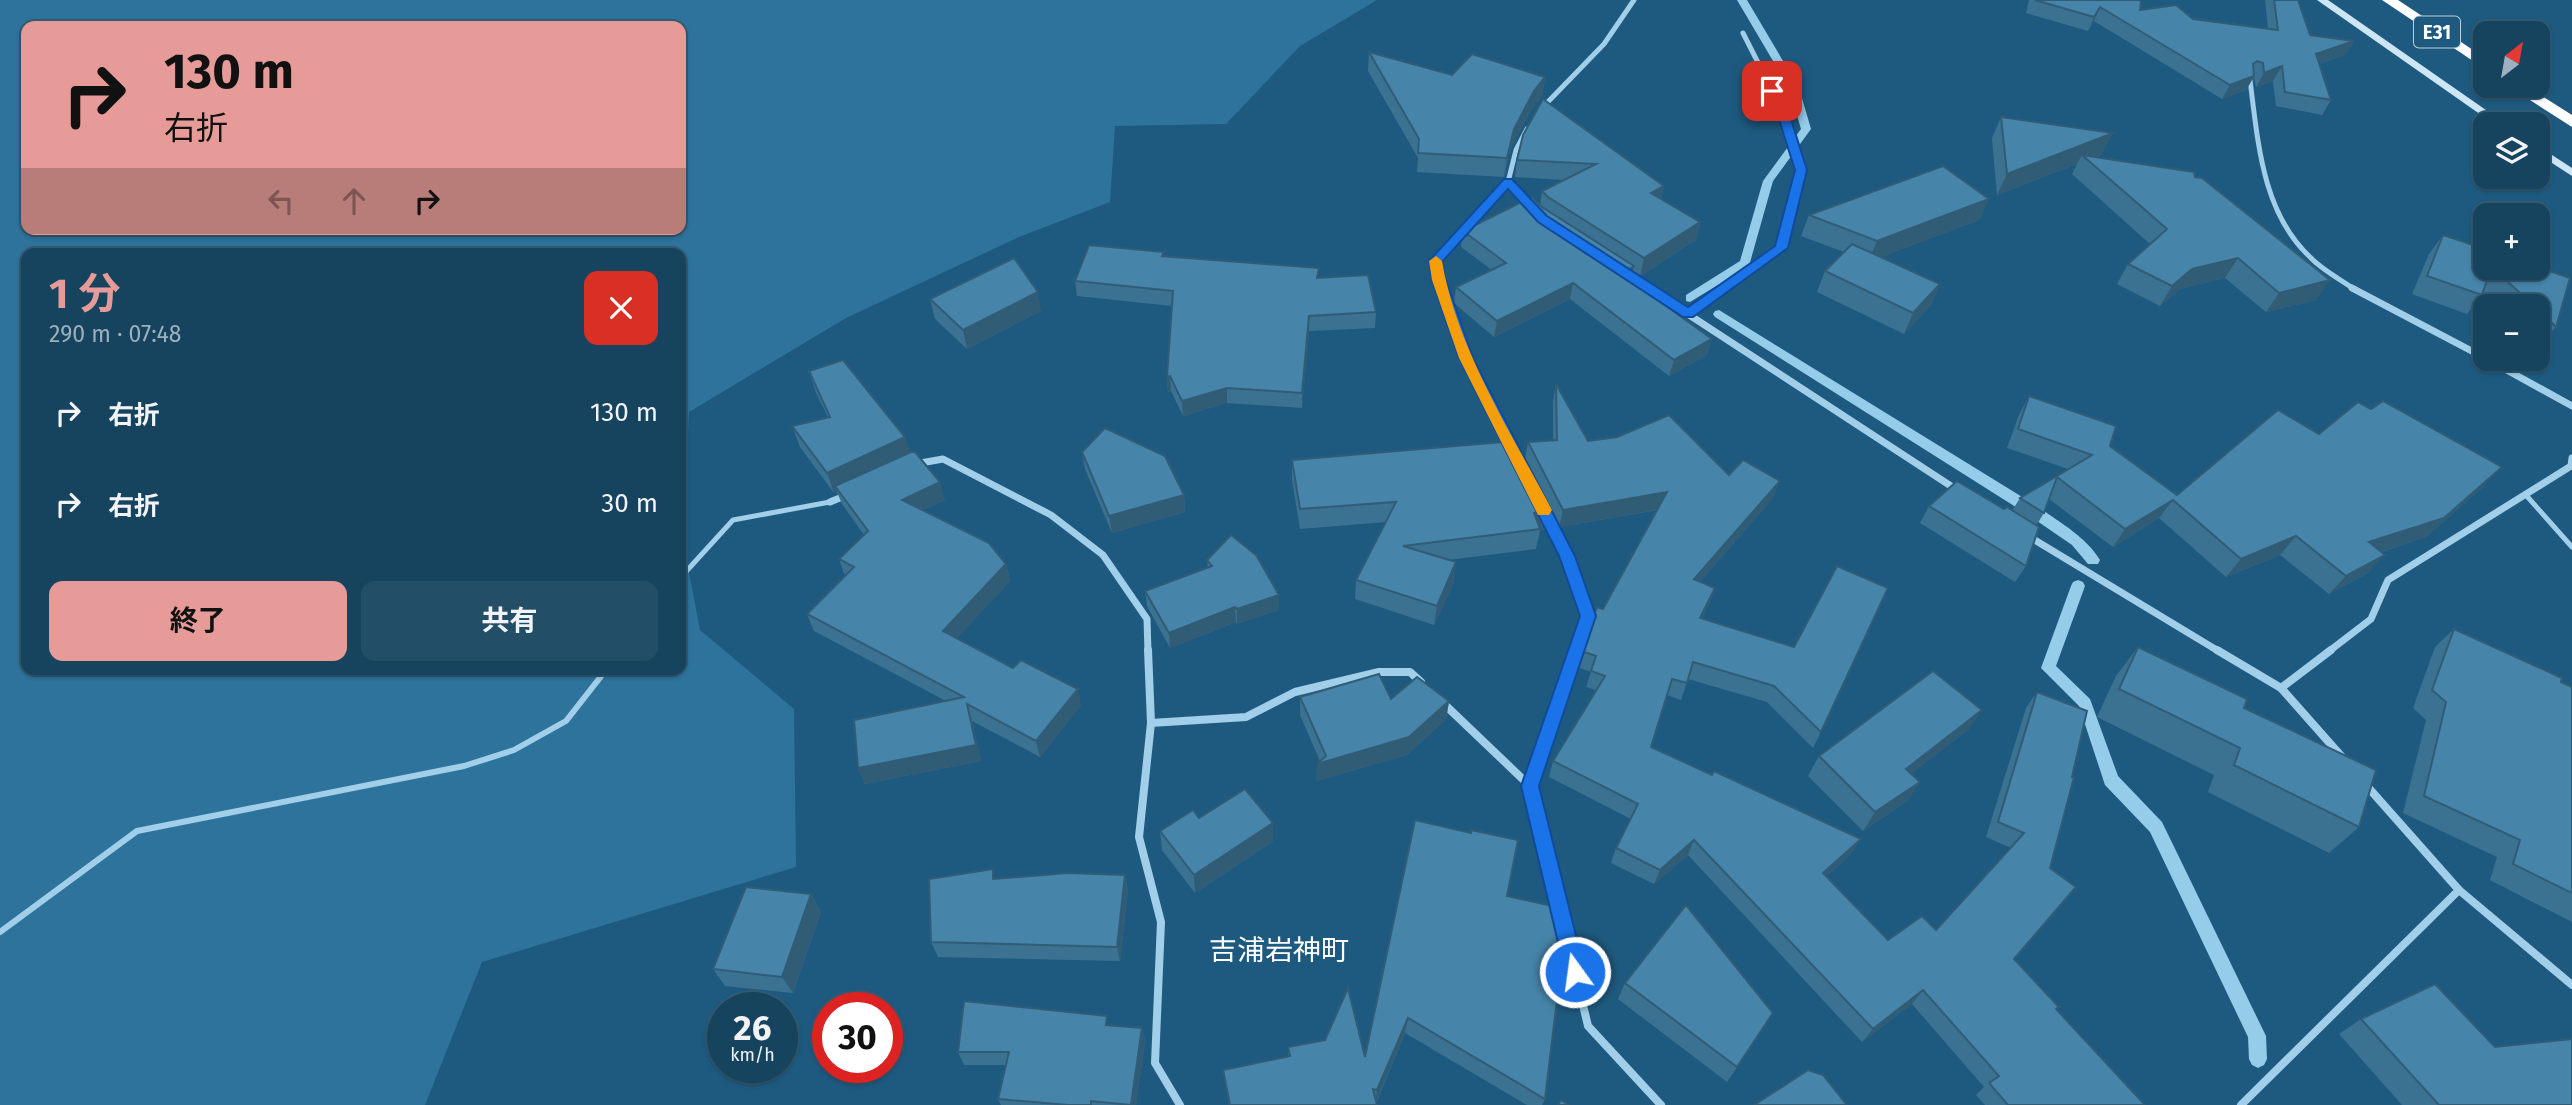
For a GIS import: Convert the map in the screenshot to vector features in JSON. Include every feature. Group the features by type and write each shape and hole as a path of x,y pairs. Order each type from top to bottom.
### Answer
{"highway":[{"name":"E31","path":"2389,0 2473,57"},
{"path":"2535,98 2572,122"}],"street":[{"path":"1536,113 1592,61 1634,0"},
{"path":"2322,0 2484,112"},
{"path":"1688,314 1781,248 1801,170 1782,110 1743,33"},
{"path":"2250,80 2259,147 2273,207 2309,257 2363,296 2473,351"},
{"path":"1517,457 1466,358 1435,261 1508,182 1516,150 1529,126"},
{"path":"2550,157 2572,173"},
{"path":"1508,182 1534,210"},
{"path":"1621,270 1965,495"},
{"path":"2509,371 2572,406"},
{"path":"2281,688 2371,619 2388,580 2571,466 2572,458"},
{"path":"902,469 943,459 1051,515 1103,555 1147,619 1151,723 1139,837 1161,922 1155,1063 1180,1105"},
{"path":"830,502 854,491"},
{"path":"1542,507 1567,556 1588,616 1530,786 1588,1026 1661,1105"},
{"path":"2022,532 2281,688 2352,769"},
{"path":"1151,723 1246,717 1295,692 1379,673 1409,671 1530,786"},
{"path":"2361,779 2459,890 2572,985"},
{"path":"2241,1105 2459,890"}],"lane":[{"path":"2525,494 2572,547"},
{"path":"686,572 733,520 830,502"},
{"path":"0,932 137,831 464,766 514,750 566,721 602,675"}],"shaded area":[{"path":"0,0 1377,0 1300,46 1226,124 1115,126 1110,202 1019,237 846,318 689,412 686,476 686,248 21,248 21,675 686,675 686,557 700,630 794,709 796,867 482,962 425,1105 0,1105"}],"building":[{"path":"2035,0 2141,0 2140,10 2176,5 2193,19 2278,30 2274,0 2298,0 2310,35 2354,41 2316,54 2331,100 2285,92 2282,66 2264,73 2263,63 2257,61 2253,64 2254,76 2230,85 2100,7 2094,17"},
{"path":"1369,52 1452,75 1472,54 1545,77 1534,91 1514,129 1507,158 1418,153 1419,139"},
{"path":"1543,99 1664,186 1651,193 1700,222 1644,258 1548,197 1542,191 1596,164 1517,160 1523,135"},
{"path":"2001,117 2113,133 2007,174"},
{"path":"2082,155 2194,172 2195,177 2202,178 2330,280 2279,293 2238,258 2192,269 2172,286 2128,264 2167,229"},
{"path":"1943,166 1989,199 1877,241 1809,215"},
{"path":"1532,197 1542,207 1634,266 1622,274 1712,339 1674,360 1573,283 1497,321 1456,287 1506,263 1463,231"},
{"path":"2443,235 2473,245 2473,280 2487,280 2482,294 2479,294 2427,276"},
{"path":"1852,244 1940,284 1913,313 1825,271"},
{"path":"1089,245 1164,252 1162,256 1319,268 1317,278 1368,275 1376,312 1309,316 1302,393 1227,388 1182,401 1170,376 1167,377 1173,291 1075,281"},
{"path":"1014,258 1038,292 963,330 930,299"},
{"path":"2550,271 2570,278 2556,327 2550,321 2550,294 2521,294 2506,280 2550,280"},
{"path":"843,360 905,437 827,473 792,426 830,417 809,371"},
{"path":"1556,384 1588,441 1617,437 1669,415 1729,475 1743,460 1780,481 1694,579 1715,588 1700,618 1794,647 1837,566 1888,588 1821,732 1774,686 1693,662 1687,683 1672,679 1651,747 1712,775 1714,771 1861,839 1823,873 1888,940 1922,916 1936,930 2024,833 1998,822 2037,692 2087,711 2074,777 2050,868 2076,887 2014,959 2059,1007 2056,1009 2145,1105 2008,1105 1989,1083 1999,1076 1923,990 1873,1029 1694,840 1660,870 1616,848 1638,804 1553,761 1605,676 1591,671 1596,656 1581,651 1597,607 1603,609 1667,492 1563,510 1528,442 1557,440"},
{"path":"2029,396 2116,426 2110,446 2177,495 2278,410 2319,434 2358,402 2371,409 2383,401 2502,467 2444,518 2369,542 2385,555 2346,576 2296,536 2241,559 2173,500 2125,529 2057,477 2044,513 2020,498 2092,455 2018,429"},
{"path":"1105,428 1165,456 1184,495 1109,516 1082,452"},
{"path":"1515,441 1551,510 1534,513 1540,529 1403,546 1456,562 1437,606 1356,580 1396,502 1300,509 1292,460"},
{"path":"915,452 940,482 902,500 989,543 1006,564 943,631 1013,668 1021,660 1078,689 1036,741 967,704 976,745 858,768 854,720 964,697 807,614 854,567 839,559 868,531 835,486"},
{"path":"1957,481 2039,527 2026,566 1929,506"},
{"path":"1231,535 1256,555 1279,595 1237,609 1235,607 1169,633 1145,591 1212,566 1207,560"},
{"path":"2454,629 2562,678 2561,682 2572,687 2572,893 2513,864 2520,840 2424,796 2446,702 2432,690"},
{"path":"2138,647 2247,699 2244,708 2376,770 2359,827 2234,765 2240,748 2119,689"},
{"path":"1933,671 1982,710 1906,769 1920,782 1875,812 1819,756"},
{"path":"1379,674 1391,699 1417,677 1449,701 1409,737 1317,764 1326,756 1300,697"},
{"path":"1245,789 1273,823 1194,875 1160,831 1193,810 1199,818"},
{"path":"1415,820 1518,840 1507,896 1562,908 1566,925 1545,1099 1408,1018 1377,1090 1373,1089 1377,1105 1230,1105 1223,1070 1290,1056 1288,1047 1325,1040 1348,988 1365,1057"},
{"path":"993,869 993,879 1068,873 1125,875 1117,947 931,942 929,879"},
{"path":"746,887 811,894 782,977 713,969"},
{"path":"1686,905 1773,1013 1737,1067 1625,983"},
{"path":"2435,984 2495,1047 2572,1039 2572,1105 2439,1105 2361,1019"},
{"path":"964,1001 1107,1016 1106,1025 1142,1028 1131,1105 1091,1101 1091,1105 1068,1105 998,1099 1009,1052 958,1052"},
{"path":"1808,1070 1823,1075 1847,1105 1754,1105"}],"waterway":[{"path":"1690,298 1745,263 1768,181 1806,129 1794,88 1742,0"},
{"path":"1719,314 2035,512 2077,541 2093,560"},
{"path":"2078,586 2048,668 2085,703 2111,780 2156,827 2257,1036 2258,1059"}],"slow traffic":[{"path":"1436,261 1439,280 1466,358 1544,510"}],"district":[{"name":"吉浦岩神町","path":"1279,950"}],"route":[{"path":"1575,972 1530,786 1588,616 1567,556 1466,358 1435,261 1508,182 1542,219 1688,314 1781,248 1801,170 1782,110 1772,91"}]}
